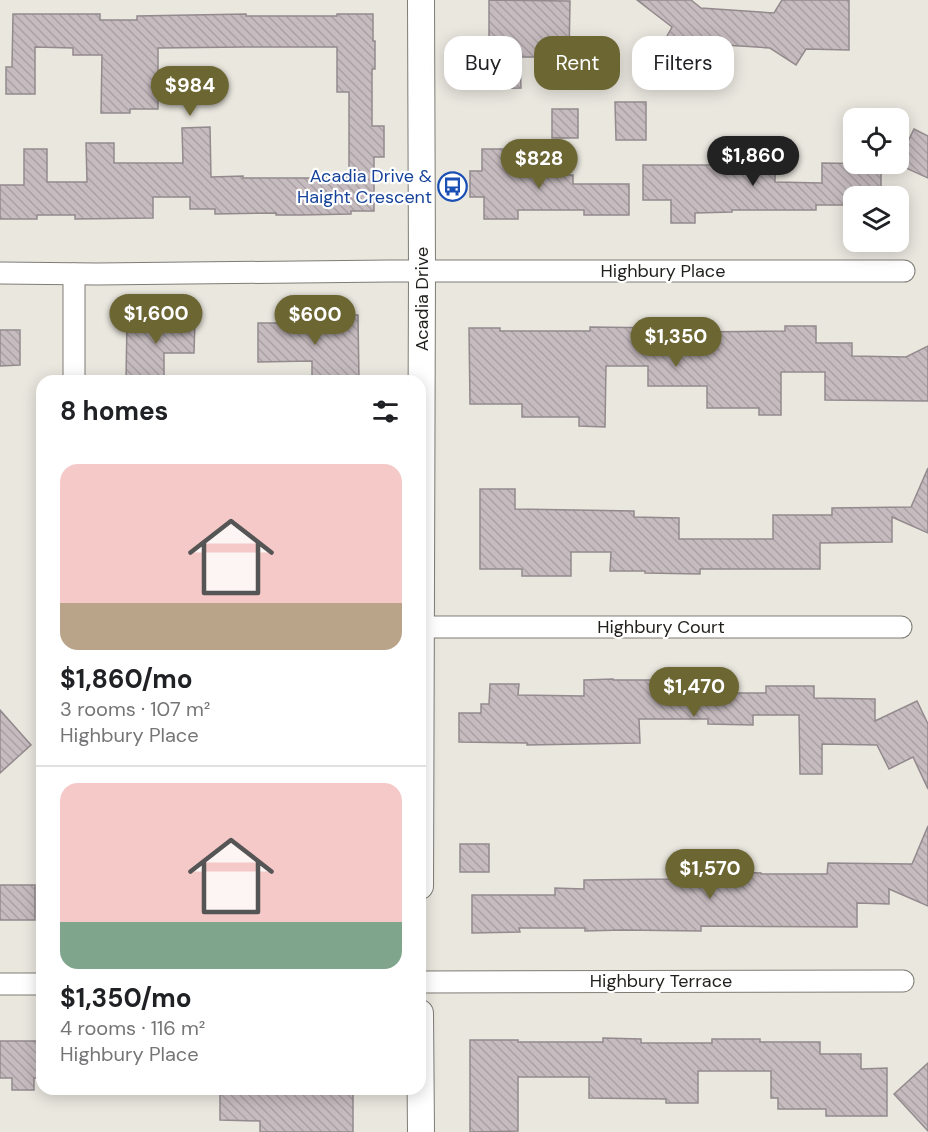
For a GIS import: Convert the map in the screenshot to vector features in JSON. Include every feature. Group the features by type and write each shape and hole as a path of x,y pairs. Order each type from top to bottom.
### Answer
{"street":[{"name":"Acadia Drive","path":"421,0 422,375"},
{"name":"Highbury Place","path":"0,273 904,271"},
{"path":"74,274 74,375"},
{"name":"Highbury Court","path":"426,627 901,627"},
{"name":"Highbury Terrace","path":"426,982 903,981"},
{"path":"0,984 36,984"},
{"path":"421,1095 422,1132"}],"building":[{"path":"489,0 570,1 569,36 534,36 534,57 522,57 522,36 489,36"},
{"path":"637,0 691,0 701,8 774,13 782,0 849,0 849,50 806,49 796,65 770,48 734,46 734,36 667,36 672,27"},
{"path":"13,14 100,14 100,20 137,20 137,16 373,14 375,69 372,69 372,126 384,126 384,157 374,157 374,211 300,215 215,214 215,209 190,209 190,197 153,197 153,218 75,219 75,215 37,215 37,219 0,219 0,185 24,185 24,149 47,149 47,182 87,182 86,143 114,143 114,163 183,163 182,128 210,127 211,177 349,177 349,92 337,92 337,47 158,48 158,109 130,109 130,113 101,113 102,55 73,55 73,48 35,47 35,94 6,94 6,67 12,67"},
{"path":"615,102 646,102 646,140 616,140"},
{"path":"552,109 578,109 578,138 552,138"},
{"path":"914,129 928,136 928,178 909,169 909,139"},
{"path":"482,149 518,149 518,175 573,175 573,184 629,184 629,215 584,215 584,210 518,210 518,219 484,219 484,197 470,197 470,171 482,171"},
{"path":"711,157 775,157 775,182 822,183 822,163 843,163 843,174 881,174 881,186 843,186 843,205 816,205 816,210 732,210 732,212 695,213 695,223 671,223 671,200 643,200 643,165 711,165"},
{"path":"154,315 179,315 179,320 195,320 194,353 164,353 164,375 126,375 127,319 154,319"},
{"path":"323,315 358,315 359,375 312,375 312,361 258,362 258,323 323,323"},
{"path":"667,324 699,324 699,332 785,331 785,326 816,326 816,343 852,343 852,356 906,357 928,346 928,401 825,400 825,372 781,372 781,415 759,415 759,408 707,408 707,386 648,386 648,366 606,366 605,427 579,426 579,417 522,417 522,404 470,404 469,328 500,328 500,331 590,331 590,327 667,328"},
{"path":"0,330 20,330 20,365 0,366"},
{"path":"928,468 928,533 892,517 892,542 820,543 820,569 700,569 700,574 610,571 611,552 571,552 571,576 522,576 522,569 480,569 480,489 515,489 515,509 634,511 634,517 679,518 679,539 773,539 773,515 832,515 832,508 911,507"},
{"path":"584,680 672,680 672,686 695,686 695,693 766,693 766,686 814,686 814,698 875,699 875,721 917,701 928,724 928,789 913,757 889,769 877,745 822,744 822,774 800,774 799,715 753,715 753,725 708,724 708,719 639,719 640,743 527,745 527,743 459,742 459,713 481,713 481,704 489,704 490,684 519,684 518,695 584,696"},
{"path":"0,710 31,745 0,773"},
{"path":"928,826 928,906 889,889 889,904 857,903 857,927 701,926 701,931 585,931 585,928 519,928 520,932 472,933 472,895 555,895 555,888 584,889 584,880 670,879 670,870 827,874 828,863 912,864"},
{"path":"460,844 489,844 489,872 460,872"},
{"path":"0,885 35,885 35,920 0,920"},
{"path":"603,1038 641,1039 641,1043 712,1043 712,1039 820,1042 820,1054 861,1054 861,1069 887,1068 887,1116 826,1116 826,1109 778,1109 778,1098 771,1098 771,1071 698,1071 698,1103 666,1103 666,1099 589,1098 589,1077 518,1077 518,1131 470,1132 470,1040 603,1042"},
{"path":"0,1041 36,1041 34,1090 12,1090 12,1078 0,1078"},
{"path":"928,1063 928,1131 894,1094"},
{"path":"220,1095 353,1095 353,1132 260,1132 260,1121 220,1120"}],"place":[{"name":"Acadia Drive & Haight Crescent","path":"453,186"}]}
